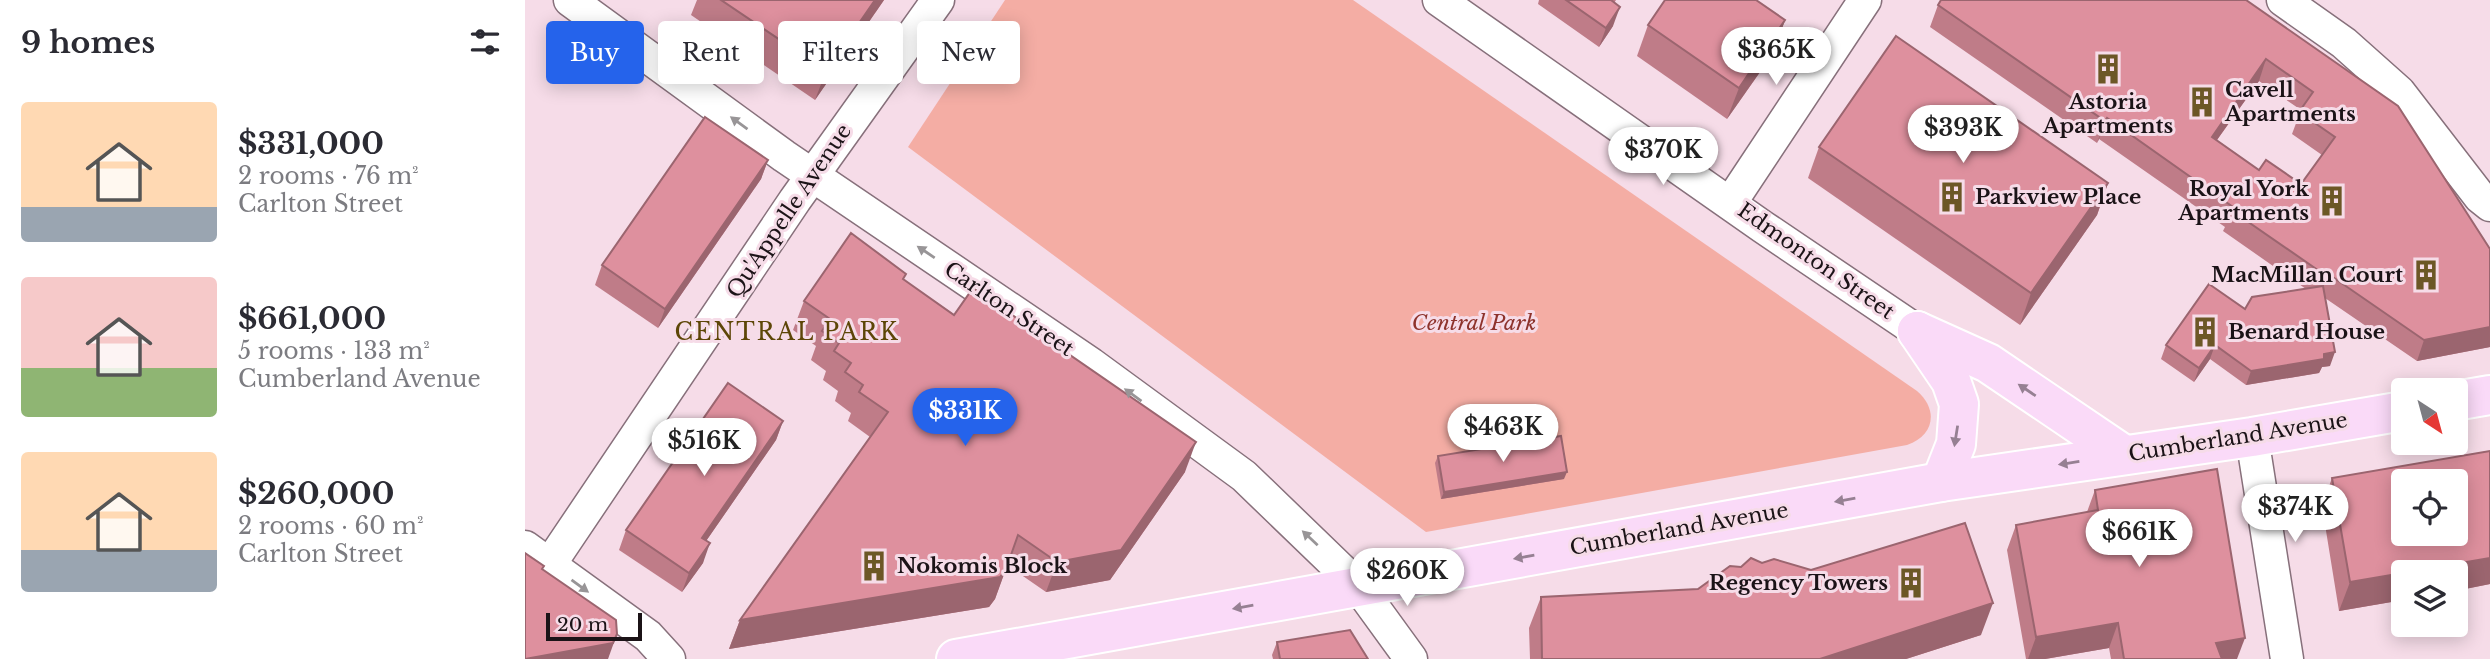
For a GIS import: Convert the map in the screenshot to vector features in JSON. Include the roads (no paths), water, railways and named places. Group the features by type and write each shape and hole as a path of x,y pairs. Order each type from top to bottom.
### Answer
{"main road":[{"path":"1917,331 1988,363 2124,454"},
{"path":"1917,331 1951,381 1959,404 1956,444 1941,482"},
{"path":"2468,399 2490,395"},
{"name":"Cumberland Avenue","path":"956,659 1941,482 2252,438 2391,413"}],"street":[{"name":"Carlton Street","path":"570,0 812,176 1091,364 1244,476 1358,586 1411,659"},
{"name":"Qu'Appelle Avenue","path":"551,564 812,176 937,0"},
{"name":"Edmonton Street","path":"1439,0 1731,202 1763,227 1917,331"},
{"path":"1731,202 1865,0"},
{"path":"2283,0 2344,43 2399,92 2487,208"},
{"path":"2252,438 2287,659"},
{"path":"525,547 648,636 669,659"}],"place":[{"name":"Astoria Apartments","path":"2108,69"},
{"name":"Cavell Apartments","path":"2202,102"},
{"name":"Parkview Place","path":"1952,197"},
{"name":"Royal York Apartments","path":"2332,201"},
{"name":"MacMillan Court","path":"2426,275"},
{"name":"Benard House","path":"2205,332"},
{"name":"Nokomis Block","path":"874,566"},
{"name":"Regency Towers","path":"1911,583"}],"district":[{"name":"CENTRAL PARK","path":"787,332"}],"park label":[{"name":"Central Park","path":"1474,323"}]}
